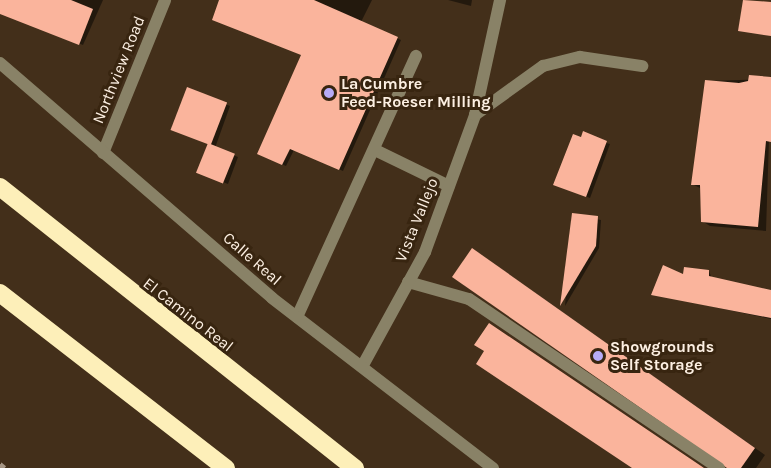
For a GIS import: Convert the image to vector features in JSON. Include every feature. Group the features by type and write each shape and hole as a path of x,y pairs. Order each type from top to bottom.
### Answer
{"highway":[{"name":"El Camino Real","path":"0,187 355,468"},
{"path":"0,293 226,468"}],"street":[{"name":"Northview Road","path":"103,153 165,0"},
{"name":"Vista Vallejo","path":"363,365 408,282 449,186 475,115 500,0"},
{"path":"297,317 416,56"},
{"path":"475,115 543,66 580,57 642,66"},
{"name":"Calle Real","path":"0,63 297,317 363,365 493,468"},
{"path":"375,150 449,186"},
{"path":"408,282 469,299 719,468"}],"building":[{"path":"0,0 71,0 93,9 79,45 0,14"},
{"name":"La Cumbre Feed-Roeser Milling","path":"219,0 314,0 398,37 339,170 290,149 282,165 257,154 301,55 212,20"},
{"path":"743,0 771,2 771,36 738,31"},
{"path":"749,75 771,77 771,142 766,141 758,227 701,222 700,185 691,185 705,80 739,83 748,81"},
{"path":"187,87 227,102 211,145 171,130"},
{"path":"583,131 607,141 586,197 553,185 573,134 581,137"},
{"path":"208,143 235,154 223,184 196,173"},
{"path":"572,213 598,216 596,246 560,306"},
{"name":"Showgrounds Self Storage","path":"472,248 755,448 741,468 727,468 452,277"},
{"path":"663,265 683,274 684,267 709,270 709,276 771,290 771,318 651,295"},
{"path":"489,323 704,468 632,468 476,364 484,351 474,345"}],"railway":[{"path":"0,464 5,468"}],"place":[{"name":"La Cumbre Feed-Roeser Milling","path":"329,93"},
{"name":"Showgrounds Self Storage","path":"598,356"}]}
